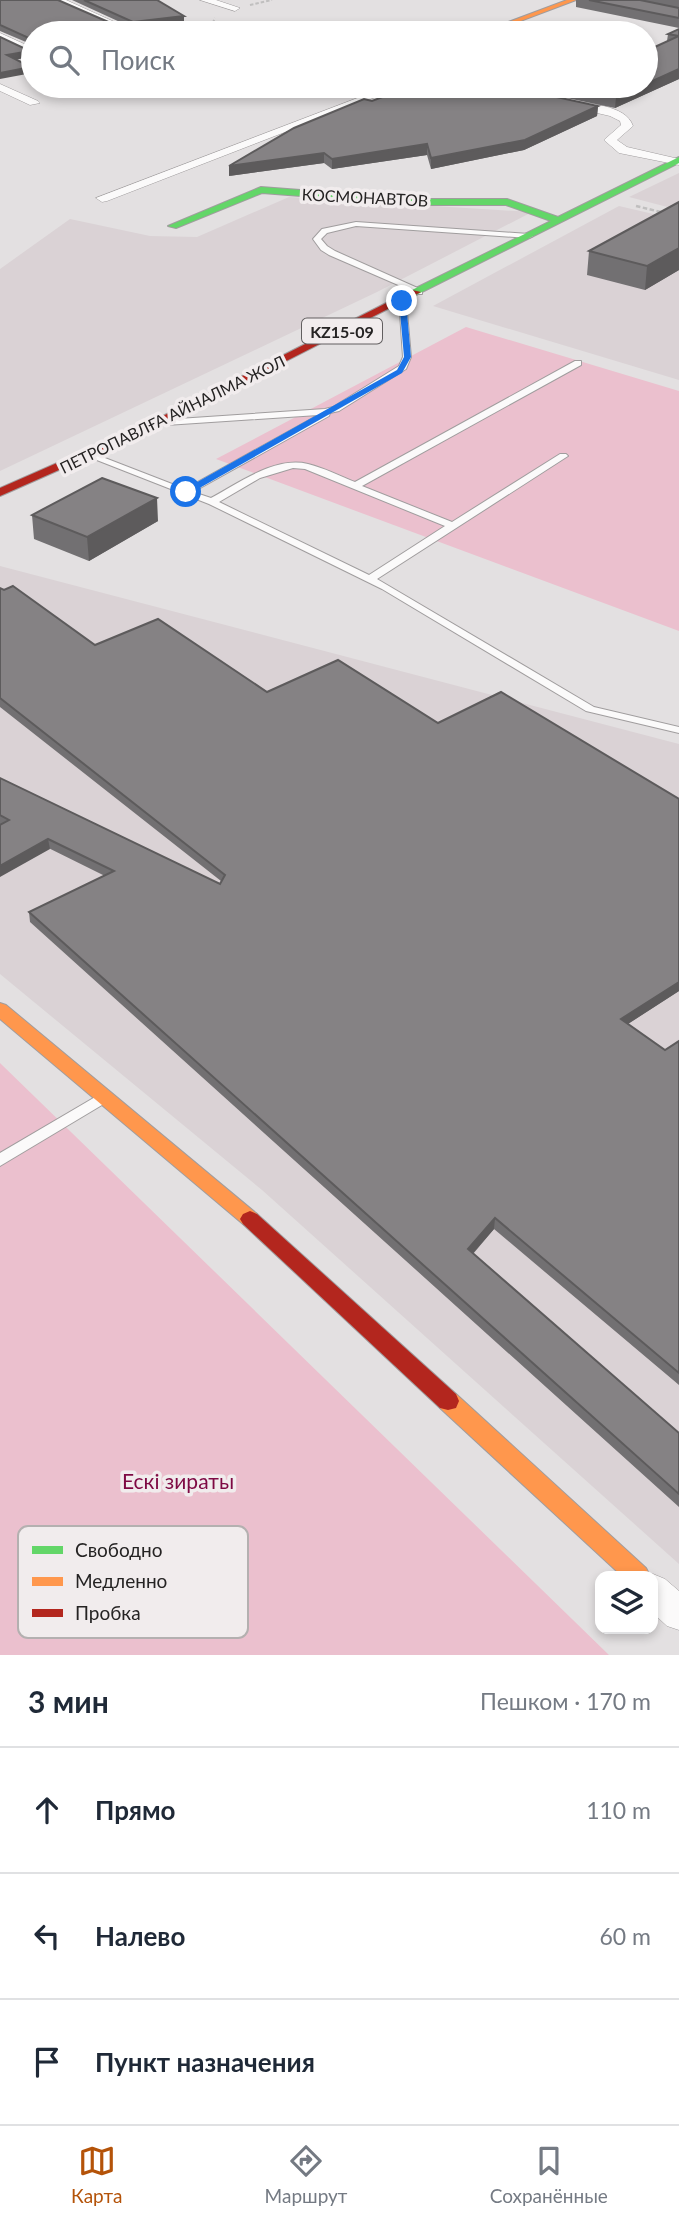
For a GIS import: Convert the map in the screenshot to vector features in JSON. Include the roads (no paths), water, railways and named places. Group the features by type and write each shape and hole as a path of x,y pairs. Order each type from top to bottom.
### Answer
{"main road":[{"path":"516,21 573,0"},
{"name":"ПЕТРОПАВЛҒА АЙНАЛМА ЖОЛ","path":"0,492 159,422 677,161"},
{"name":"КОСМОНАВТОВ","path":"173,226 261,190 418,202 507,202 560,221"},
{"path":"0,1009 244,1213 633,1571"}],"street":[{"path":"58,0 106,21"},
{"path":"205,0 235,8"},
{"path":"0,36 21,46"},
{"path":"0,87 21,97"},
{"path":"23,98 34,103"},
{"path":"102,198 366,98"},
{"path":"548,99 621,116 627,126 610,140 612,144 629,152 677,161"},
{"path":"658,1595 679,1614"}],"lane":[{"path":"419,292 332,253 317,239 325,231 356,224 530,236"},
{"path":"186,492 336,409 403,367 407,357 402,301"},
{"path":"355,485 578,363"},
{"path":"159,422 294,416 336,409"},
{"path":"89,455 212,502 369,579 590,709 679,730"},
{"path":"369,579 563,456"},
{"path":"212,502 286,465 306,466 453,526"},
{"path":"0,1160 106,1096"}],"park label":[{"name":"Ескі зираты","path":"178,1480"}]}
